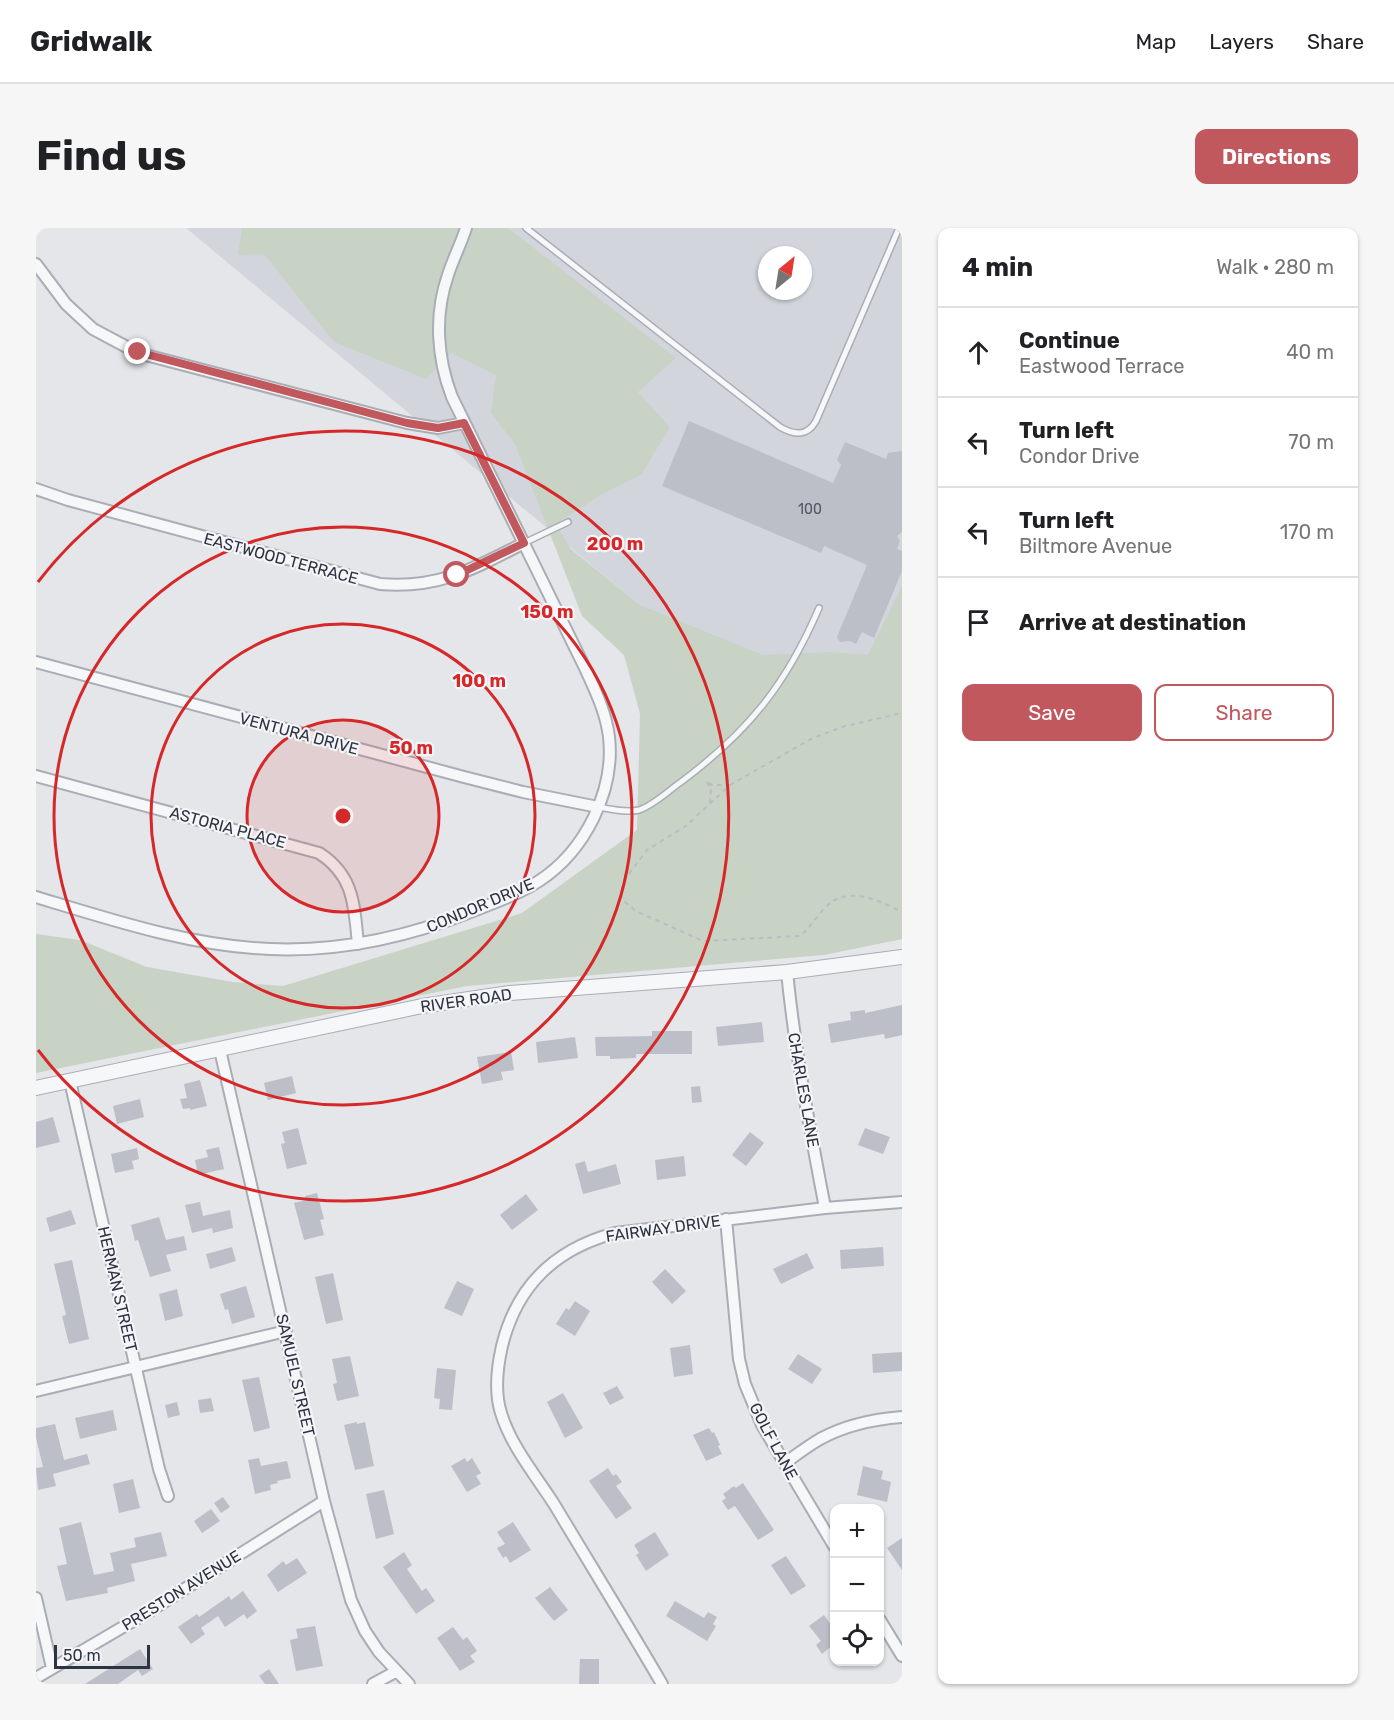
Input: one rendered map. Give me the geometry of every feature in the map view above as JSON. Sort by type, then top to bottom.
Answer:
[{"type":"street","name":"CONDOR DRIVE","points":[[36,897],[158,933],[206,943],[272,949],[334,948],[424,930],[526,888],[549,874],[566,858],[582,837],[606,786],[609,737],[602,708],[585,668],[464,423],[445,379],[438,339],[443,292],[466,228]]},
{"type":"street","points":[[36,264],[66,304],[93,329],[138,352],[407,423],[438,428],[464,423]]},
{"type":"street","name":"EASTWOOD TERRACE","points":[[36,489],[68,500],[380,584],[419,585],[445,579],[524,543]]},
{"type":"street","name":"VENTURA DRIVE","points":[[36,662],[464,777],[598,807]]},
{"type":"street","name":"ASTORIA PLACE","points":[[36,776],[319,853],[339,869],[348,883],[352,896],[358,944]]},
{"type":"street","name":"RIVER ROAD","points":[[36,1088],[422,1006],[498,995],[787,972],[902,957]]},
{"type":"street","name":"CHARLES LANE","points":[[787,972],[792,1022],[825,1208]]},
{"type":"street","name":"SAMUEL STREET","points":[[220,1050],[324,1501],[357,1617],[379,1652],[409,1684]]},
{"type":"street","name":"HERMAN STREET","points":[[70,1081],[159,1469],[168,1496]]},
{"type":"street","name":"FAIRWAY DRIVE","points":[[662,1684],[508,1430],[498,1396],[498,1361],[504,1337],[522,1296],[547,1266],[566,1252],[598,1237],[726,1219],[902,1202]]},
{"type":"street","name":"GOLF LANE","points":[[726,1219],[739,1359],[745,1384],[755,1409],[830,1539]]},
{"type":"street","points":[[36,1391],[286,1331]]},
{"type":"street","points":[[785,1463],[821,1438],[873,1421],[902,1417]]},
{"type":"street","name":"PRESTON AVENUE","points":[[36,1678],[145,1614],[324,1501]]},
{"type":"street","points":[[36,1598],[52,1668]]},
{"type":"street","points":[[884,1628],[902,1656]]},
{"type":"street","points":[[374,1684],[397,1671]]},
{"type":"lane","points":[[526,228],[780,427],[796,434],[805,433],[816,421],[899,228]]},
{"type":"lane","points":[[524,543],[568,522]]},
{"type":"lane","points":[[598,807],[629,812],[641,809],[699,769],[726,746],[751,722],[783,677],[800,650],[819,608]]},
{"type":"path","points":[[902,713],[842,727],[811,739],[730,785],[686,826],[647,850],[625,879],[621,899],[636,911],[703,941],[800,936],[834,901],[856,895],[878,900],[902,912]]},
{"type":"path","points":[[710,803],[711,788],[706,781],[712,785],[730,785]]},
{"type":"shaded area","points":[[186,228],[902,228],[902,939],[823,955],[683,641]]},
{"type":"shaded area","points":[[242,228],[508,228],[676,358],[638,392],[670,427],[641,475],[602,494],[556,524],[571,549],[640,605],[763,655],[831,652],[868,655],[902,586],[902,939],[823,955],[467,986],[36,1073],[36,934],[80,940],[147,967],[233,982],[283,986],[522,913],[637,830],[640,714],[624,655],[582,616],[515,444],[491,413],[496,375],[451,353],[426,379],[334,342],[264,254],[238,255]]},
{"type":"building","points":[[689,421],[833,483],[841,465],[837,460],[845,442],[886,459],[888,453],[902,451],[902,532],[897,536],[900,541],[897,549],[902,551],[902,571],[874,638],[862,632],[856,644],[850,641],[840,642],[837,637],[867,565],[824,546],[821,553],[662,486]]},
{"type":"building","points":[[902,1005],[902,1035],[885,1039],[884,1034],[831,1043],[828,1024],[851,1020],[850,1012],[865,1010],[865,1013]]},
{"type":"building","points":[[762,1022],[764,1042],[718,1046],[716,1027]]},
{"type":"building","points":[[652,1031],[692,1031],[692,1054],[636,1054],[636,1058],[610,1059],[610,1056],[596,1056],[595,1037],[652,1036]]},
{"type":"building","points":[[575,1037],[578,1058],[538,1063],[536,1042]]},
{"type":"building","points":[[511,1052],[514,1070],[501,1072],[503,1080],[482,1084],[477,1057]]},
{"type":"building","points":[[292,1076],[296,1093],[268,1100],[264,1083]]},
{"type":"building","points":[[200,1080],[207,1106],[190,1110],[190,1108],[183,1109],[180,1099],[187,1098],[184,1084]]},
{"type":"building","points":[[700,1086],[702,1102],[692,1103],[691,1087]]},
{"type":"building","points":[[140,1099],[144,1117],[117,1124],[113,1106]]},
{"type":"building","points":[[53,1117],[60,1142],[36,1148],[36,1122]]},
{"type":"building","points":[[298,1128],[307,1164],[287,1169],[281,1144],[285,1143],[282,1132]]},
{"type":"building","points":[[865,1128],[890,1137],[883,1154],[858,1145]]},
{"type":"building","points":[[750,1132],[764,1143],[746,1166],[732,1155]]},
{"type":"building","points":[[219,1147],[224,1169],[198,1175],[195,1160],[208,1157],[206,1150]]},
{"type":"building","points":[[137,1148],[139,1159],[132,1161],[134,1169],[115,1173],[111,1154]]},
{"type":"building","points":[[684,1156],[686,1176],[657,1180],[655,1160]]},
{"type":"building","points":[[585,1161],[588,1172],[616,1164],[621,1184],[583,1194],[575,1164]]},
{"type":"building","points":[[317,1193],[324,1219],[320,1220],[324,1235],[304,1240],[294,1203],[306,1200],[305,1196]]},
{"type":"building","points":[[526,1194],[538,1210],[512,1230],[500,1215]]},
{"type":"building","points":[[200,1202],[203,1216],[230,1210],[233,1228],[213,1233],[212,1228],[192,1233],[185,1205]]},
{"type":"building","points":[[71,1210],[76,1224],[50,1232],[46,1218]]},
{"type":"building","points":[[159,1217],[166,1240],[184,1236],[187,1250],[166,1255],[171,1271],[150,1277],[131,1225]]},
{"type":"building","points":[[232,1247],[236,1261],[210,1269],[206,1254]]},
{"type":"building","points":[[883,1247],[884,1266],[841,1269],[840,1250]]},
{"type":"building","points":[[807,1253],[814,1268],[781,1284],[773,1269]]},
{"type":"building","points":[[72,1260],[89,1339],[69,1344],[62,1316],[66,1315],[54,1264]]},
{"type":"building","points":[[665,1269],[686,1291],[672,1304],[652,1282]]},
{"type":"building","points":[[333,1273],[343,1320],[326,1324],[315,1277]]},
{"type":"building","points":[[457,1281],[474,1289],[462,1316],[444,1308]]},
{"type":"building","points":[[246,1286],[255,1317],[232,1324],[228,1309],[225,1310],[220,1294]]},
{"type":"building","points":[[177,1289],[183,1316],[165,1321],[159,1294]]},
{"type":"building","points":[[575,1301],[590,1311],[575,1336],[556,1324],[566,1308],[569,1310]]},
{"type":"building","points":[[690,1345],[693,1374],[674,1377],[670,1348]]},
{"type":"building","points":[[902,1352],[902,1371],[873,1373],[872,1354]]},
{"type":"building","points":[[798,1354],[822,1369],[812,1384],[788,1369]]},
{"type":"building","points":[[350,1356],[359,1396],[337,1401],[333,1384],[337,1383],[332,1359]]},
{"type":"building","points":[[437,1368],[456,1370],[452,1410],[439,1409],[440,1399],[434,1398]]},
{"type":"building","points":[[259,1377],[270,1428],[254,1432],[242,1380]]},
{"type":"building","points":[[617,1386],[624,1398],[610,1405],[603,1393]]},
{"type":"building","points":[[563,1393],[583,1428],[565,1438],[547,1402]]},
{"type":"building","points":[[211,1398],[214,1411],[200,1413],[198,1400]]},
{"type":"building","points":[[177,1402],[180,1415],[168,1418],[165,1405]]},
{"type":"building","points":[[113,1410],[117,1430],[80,1439],[75,1418]]},
{"type":"building","points":[[357,1422],[357,1424],[365,1422],[374,1466],[355,1470],[344,1425]]},
{"type":"building","points":[[55,1424],[64,1460],[87,1454],[90,1464],[53,1474],[56,1486],[38,1490],[36,1468],[43,1467],[36,1428]]},
{"type":"building","points":[[709,1428],[712,1433],[714,1432],[722,1454],[706,1461],[693,1435]]},
{"type":"building","points":[[259,1458],[261,1466],[287,1461],[291,1478],[277,1481],[278,1483],[270,1485],[271,1490],[255,1494],[248,1460]]},
{"type":"building","points":[[465,1458],[467,1462],[472,1458],[481,1473],[476,1476],[481,1484],[467,1492],[451,1466]]},
{"type":"building","points":[[863,1466],[883,1471],[881,1479],[891,1482],[887,1502],[857,1495]]},
{"type":"building","points":[[608,1468],[613,1476],[616,1474],[622,1482],[616,1486],[632,1508],[616,1519],[589,1481]]},
{"type":"building","points":[[133,1479],[140,1508],[119,1513],[113,1484]]},
{"type":"building","points":[[743,1483],[774,1530],[758,1540],[735,1506],[728,1510],[722,1501],[726,1498],[723,1494]]},
{"type":"building","points":[[384,1490],[394,1534],[376,1539],[366,1494]]},
{"type":"building","points":[[223,1497],[230,1507],[221,1513],[214,1503]]},
{"type":"building","points":[[211,1509],[220,1521],[202,1533],[194,1521]]},
{"type":"building","points":[[81,1522],[94,1575],[114,1571],[110,1553],[136,1547],[134,1538],[161,1532],[167,1556],[131,1564],[135,1581],[107,1588],[108,1593],[66,1601],[57,1566],[67,1564],[59,1528]]},
{"type":"building","points":[[513,1522],[531,1550],[510,1563],[506,1556],[503,1558],[497,1548],[505,1544],[497,1532]]},
{"type":"building","points":[[655,1532],[669,1555],[646,1571],[636,1555],[639,1553],[634,1545]]},
{"type":"building","points":[[902,1538],[902,1570],[887,1548]]},
{"type":"building","points":[[404,1552],[412,1565],[407,1569],[422,1591],[426,1588],[435,1601],[416,1614],[383,1567]]},
{"type":"building","points":[[786,1556],[806,1586],[791,1595],[771,1565]]},
{"type":"building","points":[[297,1558],[307,1573],[278,1592],[267,1575],[283,1561],[286,1565]]},
{"type":"building","points":[[550,1587],[568,1610],[554,1621],[535,1598]]},
{"type":"building","points":[[243,1591],[257,1611],[247,1619],[244,1614],[225,1627],[218,1616],[201,1628],[205,1634],[191,1644],[178,1627],[197,1614],[199,1617],[229,1596],[231,1600]]},
{"type":"building","points":[[675,1601],[704,1618],[708,1612],[717,1617],[713,1624],[716,1626],[707,1641],[666,1616]]},
{"type":"building","points":[[824,1615],[830,1623],[830,1647],[822,1654],[816,1645],[821,1641],[809,1626]]},
{"type":"building","points":[[315,1626],[323,1666],[296,1671],[290,1640],[298,1638],[296,1629]]},
{"type":"building","points":[[453,1627],[463,1640],[467,1637],[477,1651],[470,1656],[475,1662],[460,1671],[437,1638]]},
{"type":"building","points":[[140,1649],[153,1669],[142,1676],[138,1670],[118,1684],[85,1684]]},
{"type":"building","points":[[580,1659],[599,1659],[599,1684],[579,1684]]},
{"type":"building","points":[[269,1669],[279,1684],[265,1684],[259,1676]]},
{"type":"route","points":[[138,352],[407,423],[438,428],[464,423],[524,543],[457,575]]}]
